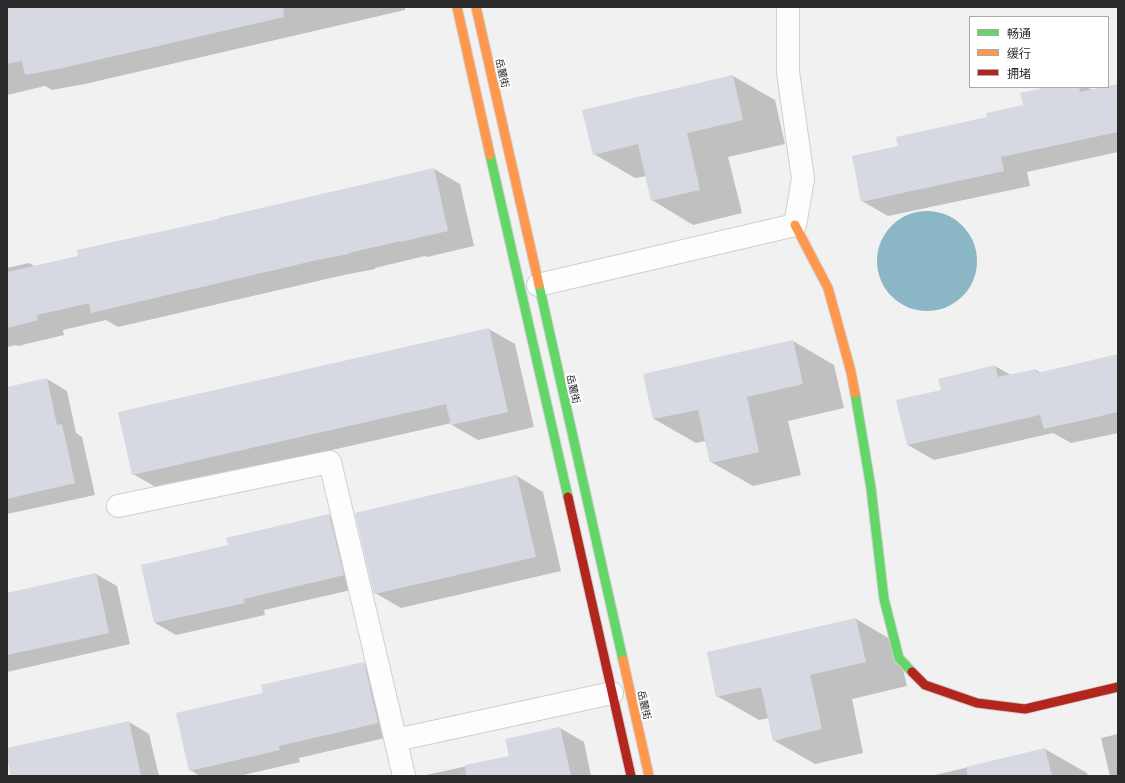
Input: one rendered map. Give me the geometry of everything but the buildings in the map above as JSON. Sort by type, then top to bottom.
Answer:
[{"type":"street","points":[[458,7],[630,776]]},
{"type":"street","name":"岳麓街","points":[[476,7],[649,776]]},
{"type":"street","points":[[788,7],[788,72],[803,179],[795,225],[828,288],[851,372],[872,488],[884,599],[899,658],[924,685],[977,703],[1025,709],[1118,687]]},
{"type":"street","points":[[538,285],[795,225]]},
{"type":"street","points":[[118,506],[330,462],[404,776]]},
{"type":"street","points":[[396,740],[612,693]]},
{"type":"water","points":[[927,211],[946,215],[963,225],[973,242],[977,261],[973,280],[963,297],[946,307],[927,311],[908,307],[891,297],[881,280],[877,261],[881,242],[891,225],[908,215]]},
{"type":"traffic: fast","points":[[490,155],[568,497]]},
{"type":"traffic: fast","points":[[539,285],[623,660]]},
{"type":"traffic: fast","points":[[855,393],[871,488],[884,599],[899,658],[912,672]]},
{"type":"traffic: slow","points":[[457,7],[490,155]]},
{"type":"traffic: slow","points":[[476,7],[539,285]]},
{"type":"traffic: slow","points":[[795,225],[828,288],[851,372],[855,393]]},
{"type":"traffic: slow","points":[[623,660],[649,776]]},
{"type":"traffic: jam","points":[[568,497],[631,776]]},
{"type":"traffic: jam","points":[[912,672],[925,685],[977,703],[1025,709],[1118,687]]}]
